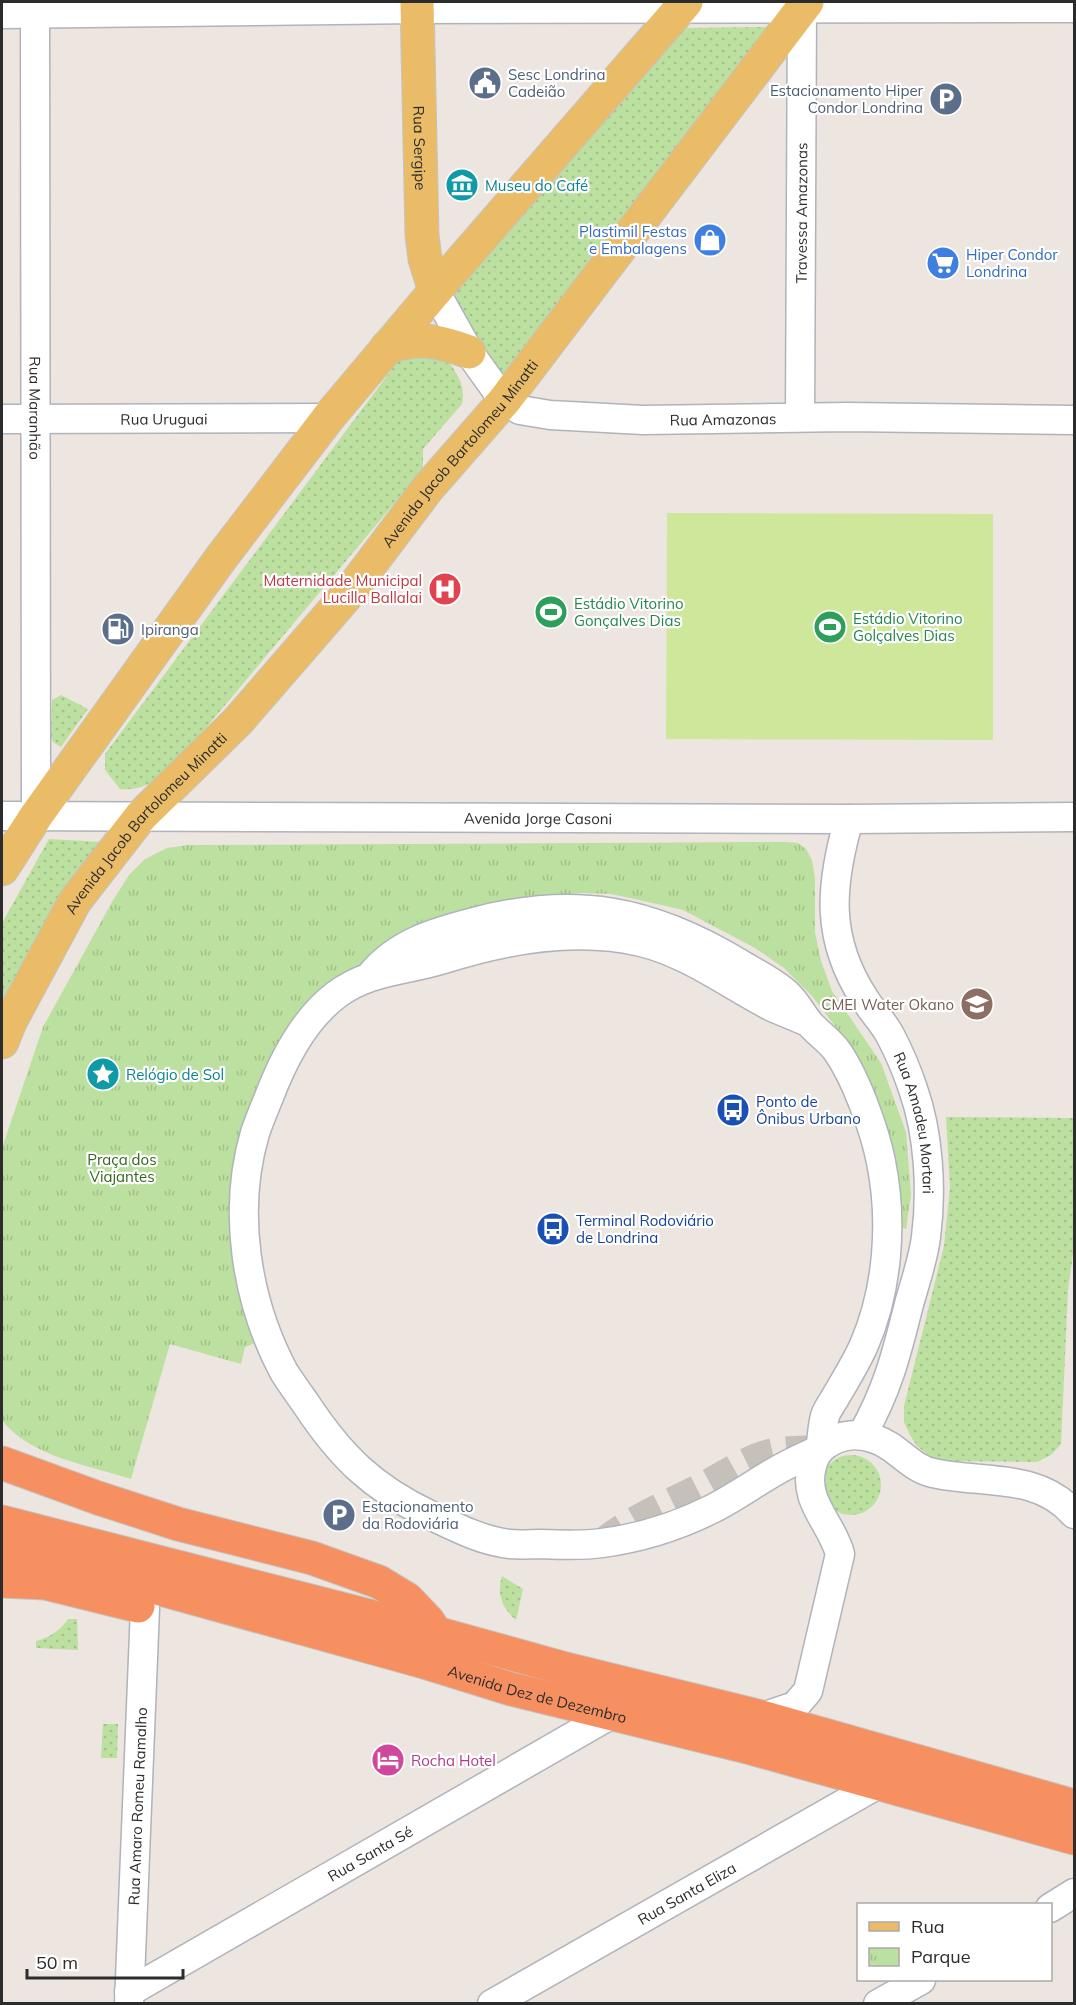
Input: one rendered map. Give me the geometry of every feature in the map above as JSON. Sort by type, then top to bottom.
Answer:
[{"type":"highway","points":[[2,1463],[178,1524],[312,1558],[379,1582],[407,1599],[428,1621],[430,1648],[371,1664],[348,1661],[45,1583],[2,1581]]},
{"type":"highway","name":"Avenida Dez de Dezembro","points":[[2,1522],[85,1556],[430,1648],[566,1669],[762,1717],[1074,1806]]},
{"type":"highway","name":"Avenida Dez de Dezembro","points":[[2,1548],[85,1556]]},
{"type":"highway","name":"Avenida Dez de Dezembro","points":[[430,1648],[511,1689],[747,1747],[1074,1838]]},
{"type":"main road","name":"Rua Sergipe","points":[[417,5],[422,235],[425,259],[435,291]]},
{"type":"main road","name":"Avenida Jacob Bartolomeu Minatti","points":[[2,1042],[10,1022],[75,901],[141,816],[238,721],[348,594],[428,488],[504,401],[804,5]]},
{"type":"main road","points":[[2,869],[36,816],[221,558],[328,418],[682,6]]},
{"type":"main road","points":[[387,347],[402,342],[429,340],[444,342],[469,352]]},
{"type":"street","points":[[2,14],[35,8],[417,5],[1074,8]]},
{"type":"street","name":"Travessa Amazonas","points":[[800,417],[804,5]]},
{"type":"street","name":"Rua Maranhão","points":[[35,8],[36,816]]},
{"type":"street","points":[[435,291],[469,352],[504,401]]},
{"type":"street","name":"Rua Amazonas","points":[[504,401],[520,410],[576,417],[643,420],[800,417],[1074,420]]},
{"type":"street","name":"Rua Uruguai","points":[[2,418],[328,418]]},
{"type":"street","name":"Avenida Jorge Casoni","points":[[2,816],[849,819],[1074,817]]},
{"type":"street","name":"Rua Amadeu Mortari","points":[[849,819],[834,891],[836,934],[847,966],[863,997],[890,1035],[905,1070],[920,1112],[929,1162],[926,1238],[892,1370],[879,1405],[862,1435]]},
{"type":"street","points":[[762,1717],[795,1706],[808,1691],[840,1554],[837,1542],[814,1503],[809,1476],[820,1449],[825,1416],[854,1366],[874,1319],[885,1264],[885,1185],[881,1160],[863,1106],[838,1053],[808,1022],[773,1007],[679,955],[642,942],[604,937],[572,935],[504,942],[439,960],[371,975],[338,993],[306,1026],[279,1071],[255,1132],[248,1168],[244,1211],[252,1285],[265,1330],[286,1374],[328,1438],[365,1475],[417,1509],[467,1532],[509,1544],[600,1544],[679,1524],[711,1510],[784,1466],[820,1449],[839,1438],[862,1435],[877,1439],[892,1447],[908,1462],[922,1470],[1025,1484],[1057,1499],[1074,1514]]},
{"type":"street","name":"Rua Amaro Romeu Ramalho","points":[[129,1998],[145,1608]]},
{"type":"street","name":"Rua Santa Sé","points":[[129,1998],[610,1714]]},
{"type":"street","name":"Rua Santa Eliza","points":[[492,2004],[880,1784]]},
{"type":"street","points":[[1052,1907],[1074,1893]]},
{"type":"street","points":[[878,2004],[919,1981]]},
{"type":"green space","points":[[775,27],[502,381],[451,295],[676,28]]},
{"type":"green space","points":[[408,352],[449,362],[458,377],[463,393],[462,404],[423,449],[423,467],[419,474],[168,773],[139,787],[120,789],[105,770],[105,754],[401,357]]},
{"type":"green space","name":"Estádio Vitorino Golçalves Dias","points":[[667,513],[993,514],[993,740],[666,739]]},
{"type":"green space","points":[[61,695],[88,709],[61,747],[53,742],[51,737],[52,700]]},
{"type":"green space","points":[[49,839],[102,842],[10,985],[2,1006],[2,923]]},
{"type":"green space","name":"Praça dos Viajantes","points":[[798,843],[806,849],[812,860],[815,878],[815,932],[821,961],[832,991],[881,1063],[906,1132],[911,1195],[906,1229],[899,1227],[875,1100],[835,1026],[812,996],[784,968],[755,948],[683,910],[635,899],[611,894],[580,893],[492,902],[456,912],[423,928],[342,984],[251,1138],[260,1341],[245,1347],[241,1364],[170,1344],[131,1479],[44,1451],[13,1432],[2,1420],[2,1148],[43,1027],[112,902],[129,875],[145,859],[167,848],[188,845]]},
{"type":"green space","points":[[946,1117],[1074,1118],[1074,1247],[1068,1290],[1061,1444],[1051,1455],[1037,1462],[940,1461],[917,1446],[904,1422],[904,1406],[944,1246],[950,1187]]},
{"type":"green space","points":[[845,1455],[857,1455],[868,1460],[876,1468],[881,1485],[879,1497],[868,1510],[857,1515],[845,1515],[834,1510],[826,1502],[821,1491],[821,1479],[826,1468],[834,1460]]},
{"type":"green space","points":[[502,1576],[523,1589],[516,1620],[507,1610],[500,1594]]},
{"type":"green space","points":[[68,1619],[77,1619],[78,1650],[36,1648],[36,1641],[54,1633]]},
{"type":"green space","points":[[103,1724],[118,1724],[117,1758],[101,1758]]},
{"type":"tunnel","points":[[600,1544],[639,1518],[754,1458],[782,1451],[820,1449]]},
{"type":"place","name":"Sesc Londrina Cadeião","points":[[485,83]]},
{"type":"place","name":"Estacionamento Hiper Condor Londrina","points":[[946,99]]},
{"type":"place","name":"Museu do Café","points":[[462,185]]},
{"type":"place","name":"Plastimil Festas e Embalagens","points":[[710,240]]},
{"type":"place","name":"Hiper Condor Londrina","points":[[943,263]]},
{"type":"place","name":"Maternidade Municipal Lucilla Ballalai","points":[[445,589]]},
{"type":"place","name":"Estádio Vitorino Gonçalves Dias","points":[[551,612]]},
{"type":"place","name":"Estádio Vitorino Golçalves Dias","points":[[830,627]]},
{"type":"place","name":"Ipiranga","points":[[118,629]]},
{"type":"place","name":"CMEI Water Okano","points":[[977,1004]]},
{"type":"place","name":"Relógio de Sol","points":[[103,1074]]},
{"type":"place","name":"Ponto de Ônibus Urbano","points":[[733,1110]]},
{"type":"place","name":"Terminal Rodoviário de Londrina","points":[[553,1229]]},
{"type":"place","name":"Estacionamento da Rodoviária","points":[[339,1515]]},
{"type":"place","name":"Rocha Hotel","points":[[388,1760]]}]
